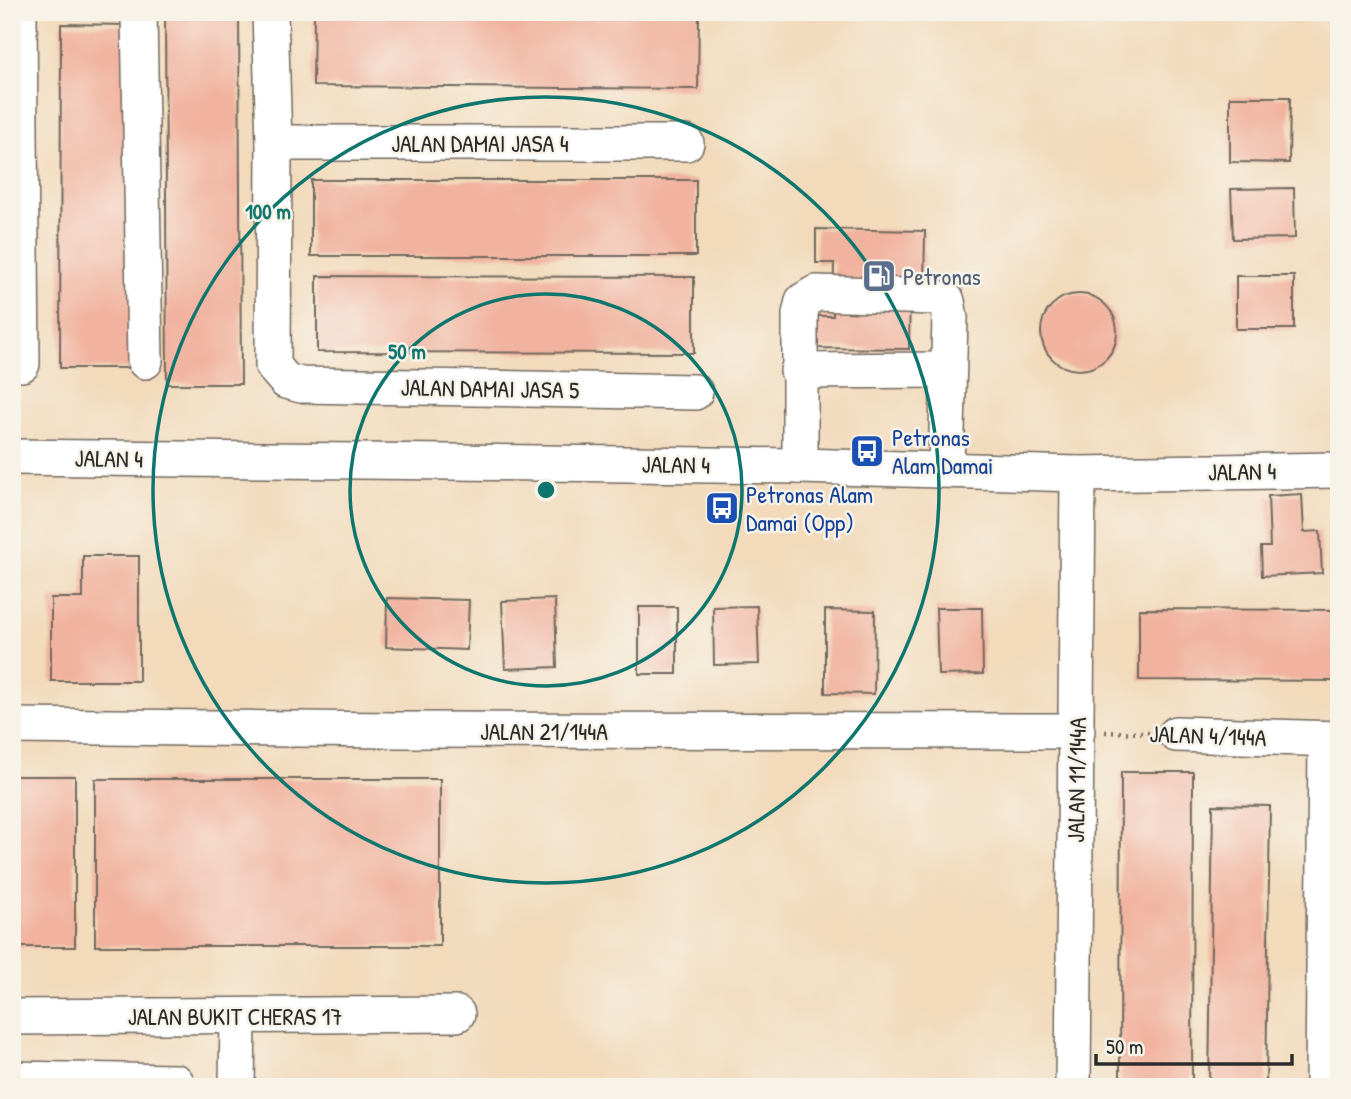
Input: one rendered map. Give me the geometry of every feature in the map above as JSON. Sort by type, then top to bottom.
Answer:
[{"type":"street","points":[[139,12],[145,361]]},
{"type":"street","points":[[270,12],[274,143]]},
{"type":"street","points":[[18,18],[22,364]]},
{"type":"street","name":"JALAN DAMAI JASA 4","points":[[274,143],[686,143]]},
{"type":"street","name":"JALAN DAMAI JASA 5","points":[[274,143],[273,366],[286,381],[301,385],[695,392]]},
{"type":"street","points":[[800,466],[800,314],[803,301],[816,293],[934,297],[947,300],[950,318],[946,469]]},
{"type":"street","points":[[799,371],[948,370]]},
{"type":"street","name":"JALAN 4","points":[[12,457],[800,466],[1078,474],[1339,470]]},
{"type":"street","name":"JALAN 11/144A","points":[[1073,1087],[1078,474]]},
{"type":"street","name":"JALAN 21/144A","points":[[12,726],[1077,731]]},
{"type":"street","name":"JALAN 4/144A","points":[[1176,734],[1332,739]]},
{"type":"street","points":[[1323,1087],[1331,989],[1332,739]]},
{"type":"street","name":"JALAN BUKIT CHERAS 17","points":[[12,1017],[457,1014]]},
{"type":"street","points":[[237,1087],[238,1016]]},
{"type":"street","points":[[12,1079],[176,1082],[176,1087]]},
{"type":"path","name":"JALAN 4/144A","points":[[1077,731],[1176,734]]},
{"type":"building","points":[[165,12],[239,12],[241,384],[167,384]]},
{"type":"building","points":[[314,12],[699,12],[698,89],[313,86]]},
{"type":"building","points":[[61,24],[133,25],[132,368],[60,368]]},
{"type":"building","points":[[1230,97],[1290,97],[1289,163],[1230,162]]},
{"type":"building","points":[[311,180],[696,180],[696,256],[311,256]]},
{"type":"building","points":[[1294,188],[1295,238],[1233,239],[1231,189]]},
{"type":"building","name":"Petronas","points":[[816,229],[925,231],[924,290],[910,290],[909,349],[809,348],[809,316],[833,316],[834,263],[816,263]]},
{"type":"building","points":[[317,276],[694,277],[694,353],[317,352]]},
{"type":"building","points":[[1236,276],[1294,276],[1294,329],[1236,329]]},
{"type":"building","points":[[1079,294],[1094,297],[1106,305],[1114,317],[1117,332],[1114,347],[1106,359],[1094,367],[1079,370],[1064,367],[1052,359],[1044,347],[1041,332],[1044,317],[1052,305],[1064,297]]},
{"type":"building","points":[[1302,494],[1304,532],[1320,531],[1322,573],[1262,576],[1261,547],[1270,547],[1268,496]]},
{"type":"building","points":[[83,556],[139,556],[139,681],[51,681],[51,598],[83,598]]},
{"type":"building","points":[[387,598],[469,600],[467,650],[386,647]]},
{"type":"building","points":[[555,599],[557,667],[505,669],[502,601]]},
{"type":"building","points":[[757,606],[759,664],[714,665],[713,607]]},
{"type":"building","points":[[639,607],[677,607],[677,674],[639,674]]},
{"type":"building","points":[[936,608],[982,608],[983,674],[938,675]]},
{"type":"building","points":[[1139,609],[1339,610],[1339,681],[1139,680]]},
{"type":"building","points":[[825,610],[875,611],[874,694],[825,693]]},
{"type":"building","points":[[1121,772],[1193,772],[1192,1087],[1120,1087]]},
{"type":"building","points":[[12,776],[75,776],[75,947],[12,947]]},
{"type":"building","points":[[95,779],[440,779],[440,946],[95,946]]},
{"type":"building","points":[[1213,805],[1270,806],[1266,1087],[1209,1087]]},
{"type":"place","name":"Petronas","points":[[879,276]]},
{"type":"place","name":"Petronas Alam Damai","points":[[867,451]]},
{"type":"place","name":"Petronas Alam Damai (Opp)","points":[[722,508]]}]
